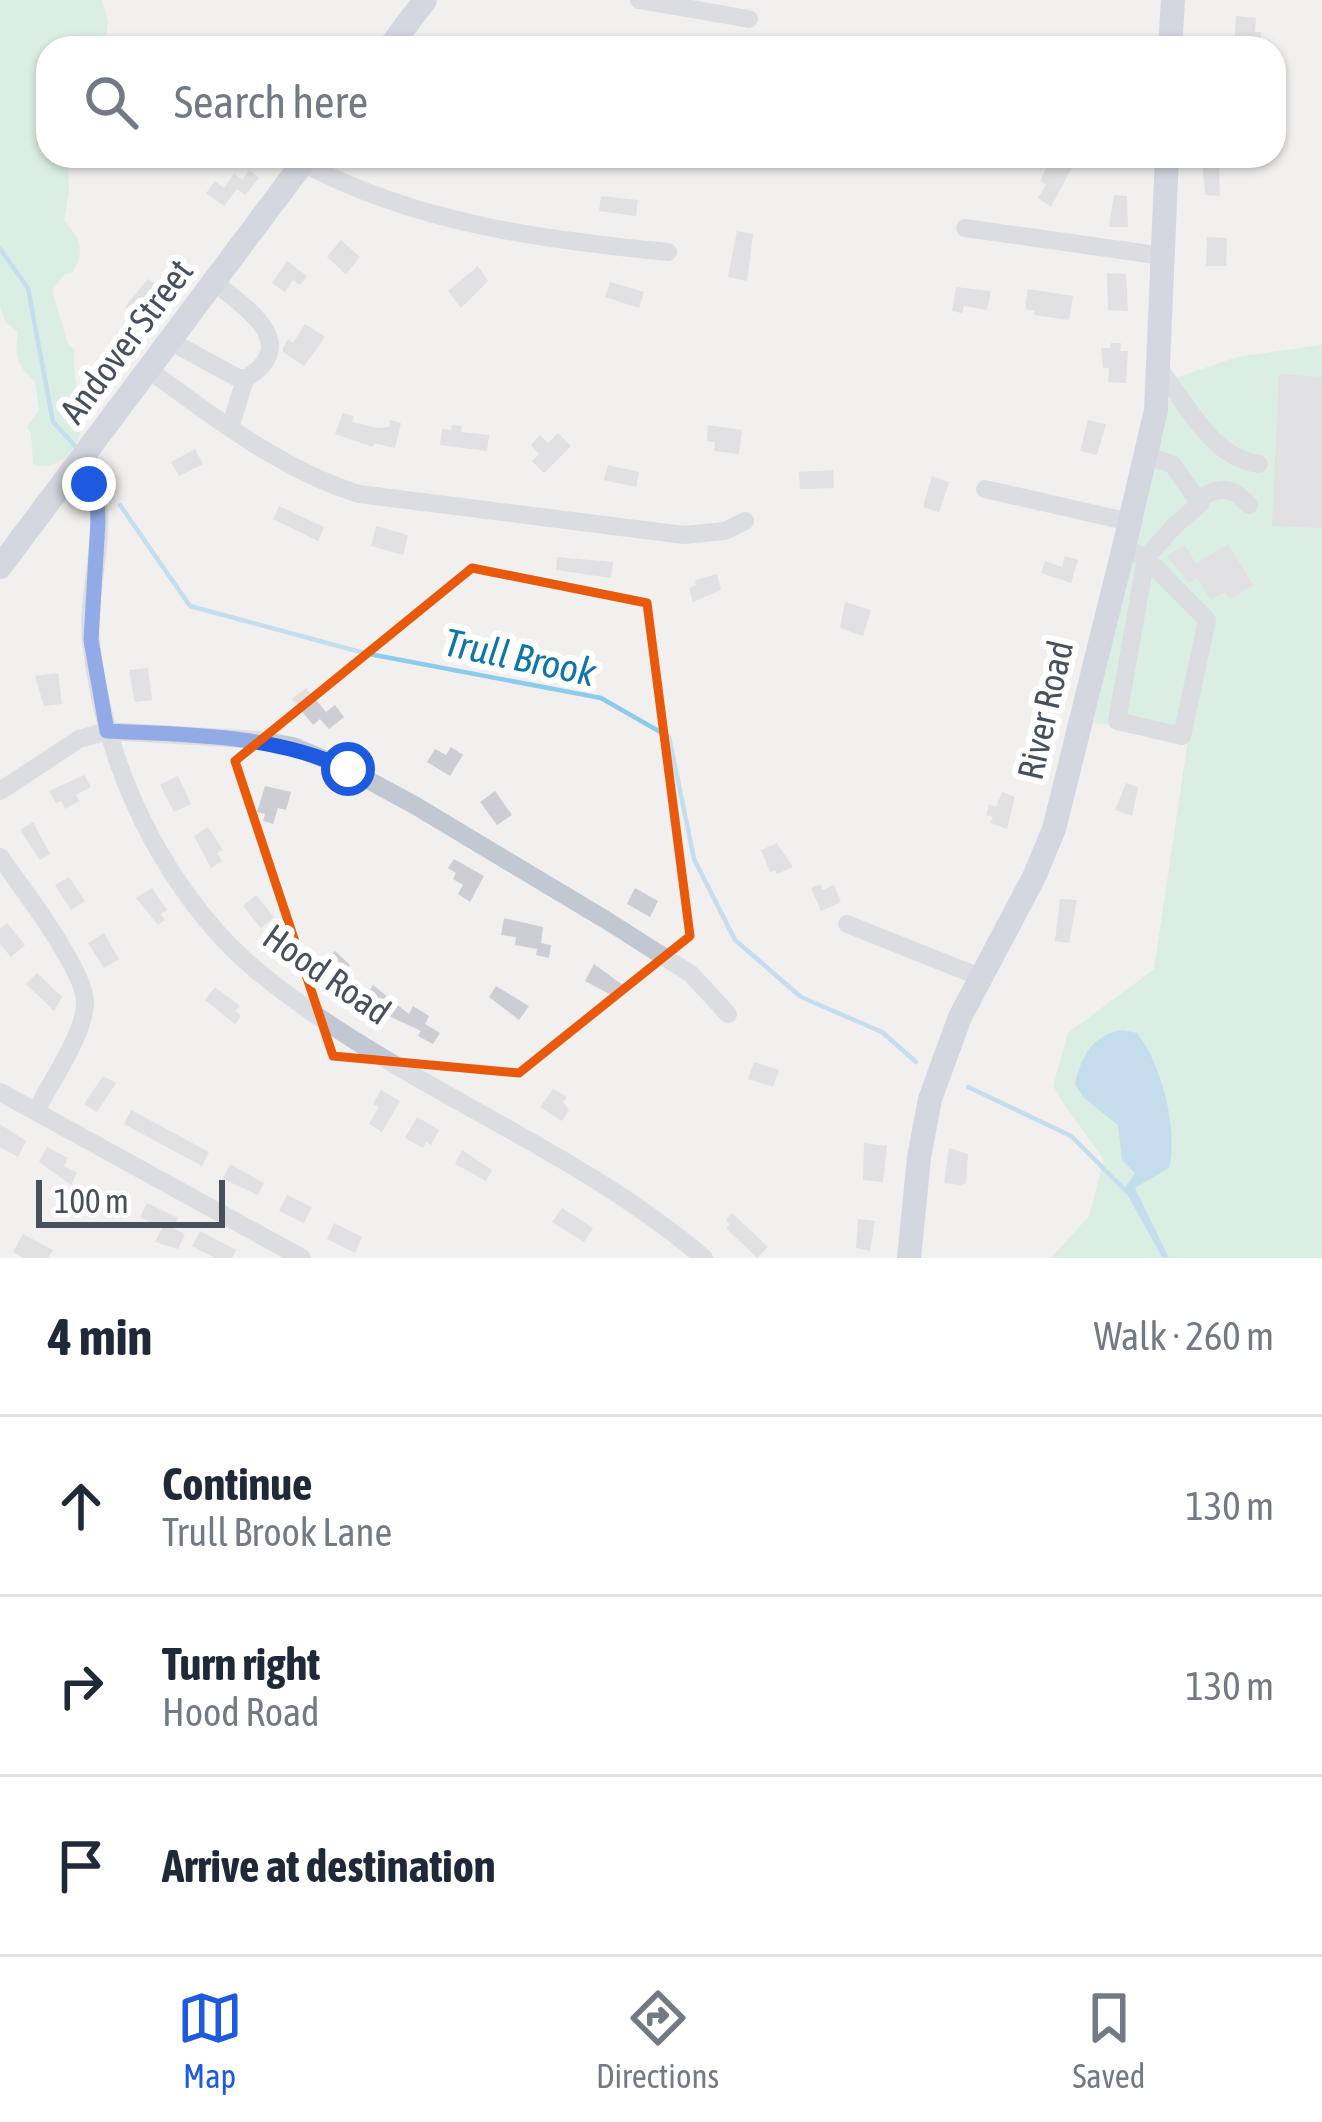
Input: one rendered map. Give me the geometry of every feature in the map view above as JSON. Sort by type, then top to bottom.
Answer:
[{"type":"main road","points":[[398,36],[425,0]]},
{"type":"main road","points":[[1171,36],[1173,0]]},
{"type":"main road","name":"Andover Street","points":[[0,567],[8,542],[77,467],[300,168]]},
{"type":"main road","name":"River Road","points":[[909,1258],[930,1099],[960,1017],[1054,830],[1134,542],[1156,410],[1166,168]]},
{"type":"street","points":[[639,0],[749,19]]},
{"type":"street","points":[[317,168],[332,179],[480,227],[668,252]]},
{"type":"street","points":[[964,229],[1163,256]]},
{"type":"street","points":[[214,282],[255,315],[270,343],[262,369],[245,379],[231,425]]},
{"type":"street","points":[[170,341],[221,372],[245,379]]},
{"type":"street","points":[[1159,368],[1220,447],[1232,457],[1259,464]]},
{"type":"street","points":[[148,370],[310,475],[359,494],[684,536],[725,531],[745,521]]},
{"type":"street","points":[[1134,542],[1200,504],[1173,465],[1146,455]]},
{"type":"street","name":"Hood Road","points":[[77,467],[97,496],[91,640],[107,731],[154,845],[202,914],[260,974],[329,1022],[564,1161],[673,1231],[704,1258]]},
{"type":"street","points":[[1196,499],[1223,487],[1233,488],[1249,505]]},
{"type":"street","points":[[985,489],[1134,542],[1208,620],[1183,736],[1117,721],[1134,542]]},
{"type":"street","points":[[0,791],[79,739],[107,731],[260,740],[321,756],[416,806],[674,963],[714,995],[728,1014]]},
{"type":"street","points":[[0,857],[79,978],[85,1002],[78,1029],[36,1111]]},
{"type":"street","points":[[847,924],[980,977]]},
{"type":"street","points":[[0,1092],[302,1258]]},
{"type":"highlighted area","points":[[472,568],[647,603],[690,936],[519,1073],[333,1056],[235,761]]},
{"type":"green space","points":[[0,0],[102,0],[106,36],[36,36],[36,168],[68,168],[64,221],[80,251],[73,272],[65,274],[52,290],[68,344],[75,350],[82,429],[74,447],[51,465],[33,464],[27,427],[39,410],[35,381],[21,365],[18,332],[6,323],[0,307]]},
{"type":"green space","points":[[1322,345],[1322,1258],[1051,1258],[1089,1216],[1104,1160],[1053,1086],[1068,1033],[1154,969],[1189,733],[1093,723],[1175,378],[1237,357]]},
{"type":"water","points":[[1123,1030],[1137,1033],[1146,1046],[1166,1098],[1172,1135],[1169,1168],[1135,1188],[1169,1258],[1162,1257],[1124,1189],[1135,1173],[1122,1160],[1118,1125],[1084,1098],[1075,1084],[1090,1048],[1103,1036]]},
{"type":"building","points":[[1236,16],[1256,18],[1255,32],[1261,36],[1235,36]]},
{"type":"building","points":[[1046,168],[1071,168],[1051,207],[1038,198],[1046,185],[1040,181]]},
{"type":"building","points":[[1203,168],[1219,168],[1220,196],[1205,195]]},
{"type":"building","points":[[249,170],[259,178],[245,195],[237,189],[224,206],[206,193],[215,181],[224,188],[234,174],[242,180]]},
{"type":"building","points":[[1114,195],[1127,196],[1128,227],[1109,227]]},
{"type":"building","points":[[601,196],[638,200],[636,216],[599,211]]},
{"type":"building","points":[[737,231],[753,234],[747,281],[728,277]]},
{"type":"building","points":[[1207,237],[1227,238],[1226,266],[1206,266]]},
{"type":"building","points":[[341,240],[360,257],[346,274],[327,257]]},
{"type":"building","points":[[287,261],[307,276],[300,285],[293,280],[285,292],[272,283]]},
{"type":"building","points":[[478,266],[488,281],[461,308],[448,291]]},
{"type":"building","points":[[1107,273],[1126,274],[1128,311],[1108,310]]},
{"type":"building","points":[[148,279],[161,289],[138,317],[125,307]]},
{"type":"building","points":[[610,282],[644,292],[639,308],[605,297]]},
{"type":"building","points":[[956,287],[991,291],[987,310],[964,306],[962,313],[952,311]]},
{"type":"building","points":[[1028,289],[1073,296],[1069,320],[1034,315],[1035,311],[1025,309]]},
{"type":"building","points":[[305,324],[325,337],[304,366],[283,348],[288,339],[293,343]]},
{"type":"building","points":[[1111,343],[1121,343],[1120,351],[1128,351],[1126,383],[1108,382],[1109,368],[1103,368],[1101,348],[1110,348]]},
{"type":"building","points":[[1279,374],[1322,377],[1322,528],[1272,526]]},
{"type":"building","points":[[343,413],[354,416],[352,422],[378,428],[389,427],[390,420],[401,423],[395,448],[374,443],[373,447],[335,434]]},
{"type":"building","points":[[1088,420],[1106,424],[1097,455],[1080,451]]},
{"type":"building","points":[[452,425],[462,426],[461,432],[489,435],[487,451],[440,445],[442,429],[451,430]]},
{"type":"building","points":[[708,425],[742,430],[739,454],[714,451],[715,442],[707,441]]},
{"type":"building","points":[[558,433],[571,446],[544,473],[532,461],[539,454],[531,445],[540,435],[548,443]]},
{"type":"building","points":[[195,449],[203,464],[179,476],[171,462]]},
{"type":"building","points":[[608,465],[639,472],[636,487],[604,480]]},
{"type":"building","points":[[833,470],[834,488],[800,489],[799,472]]},
{"type":"building","points":[[932,476],[949,482],[939,512],[923,507]]},
{"type":"building","points":[[279,506],[324,527],[318,541],[273,519]]},
{"type":"building","points":[[376,526],[408,535],[403,555],[371,546]]},
{"type":"building","points":[[1228,544],[1253,585],[1230,600],[1225,592],[1211,600],[1197,578],[1189,583],[1167,556],[1185,545],[1196,564]]},
{"type":"building","points":[[1065,556],[1078,560],[1071,583],[1041,573],[1045,561],[1062,567]]},
{"type":"building","points":[[557,557],[613,562],[611,578],[556,570]]},
{"type":"building","points":[[717,574],[721,590],[693,602],[689,588],[696,585],[695,580]]},
{"type":"building","points":[[845,602],[871,610],[863,636],[840,628]]},
{"type":"building","points":[[148,668],[152,700],[135,702],[129,670]]},
{"type":"building","points":[[58,673],[62,704],[44,706],[35,676]]},
{"type":"building","points":[[306,688],[326,712],[335,705],[344,717],[329,729],[320,719],[313,725],[292,699]]},
{"type":"building","points":[[451,747],[463,755],[450,776],[427,762],[435,749],[446,755]]},
{"type":"building","points":[[84,775],[91,787],[76,795],[80,801],[65,809],[61,801],[56,803],[49,791]]},
{"type":"building","points":[[178,776],[191,804],[174,812],[160,785]]},
{"type":"building","points":[[1126,783],[1138,787],[1132,816],[1115,810]]},
{"type":"building","points":[[265,786],[291,792],[286,810],[278,808],[273,824],[257,812]]},
{"type":"building","points":[[495,791],[512,815],[497,825],[480,802]]},
{"type":"building","points":[[1002,792],[1015,797],[1007,829],[990,823],[993,817],[986,815],[989,804],[996,807]]},
{"type":"building","points":[[33,822],[50,854],[40,860],[20,830]]},
{"type":"building","points":[[208,827],[223,850],[217,853],[222,861],[211,868],[194,836]]},
{"type":"building","points":[[777,843],[793,867],[777,874],[770,872],[761,850]]},
{"type":"building","points":[[454,859],[484,876],[470,902],[458,894],[463,885],[448,868]]},
{"type":"building","points":[[69,877],[85,901],[71,910],[55,885]]},
{"type":"building","points":[[820,884],[823,890],[834,885],[841,902],[821,911],[811,888]]},
{"type":"building","points":[[152,888],[167,910],[158,925],[136,898]]},
{"type":"building","points":[[635,888],[658,901],[650,917],[627,904]]},
{"type":"building","points":[[256,895],[274,917],[261,928],[243,906]]},
{"type":"building","points":[[1060,899],[1077,900],[1069,943],[1055,941]]},
{"type":"building","points":[[504,918],[543,927],[541,943],[551,945],[549,958],[536,955],[537,949],[515,945],[516,937],[501,935]]},
{"type":"building","points":[[7,923],[25,945],[11,957],[0,944],[0,929]]},
{"type":"building","points":[[104,933],[119,959],[104,968],[88,943]]},
{"type":"building","points":[[335,951],[350,965],[335,982],[320,968]]},
{"type":"building","points":[[594,964],[624,986],[617,998],[585,981]]},
{"type":"building","points":[[37,973],[62,997],[54,1011],[26,984]]},
{"type":"building","points":[[373,985],[409,1014],[413,1006],[429,1016],[425,1024],[440,1033],[433,1044],[418,1036],[421,1031],[389,1016],[365,997]]},
{"type":"building","points":[[496,986],[529,1006],[519,1020],[489,997]]},
{"type":"building","points":[[215,987],[240,1006],[235,1011],[241,1016],[235,1024],[205,1000]]},
{"type":"building","points":[[754,1062],[779,1070],[773,1087],[748,1079]]},
{"type":"building","points":[[103,1076],[116,1083],[97,1112],[84,1104]]},
{"type":"building","points":[[553,1089],[567,1097],[563,1102],[569,1110],[562,1121],[540,1107]]},
{"type":"building","points":[[381,1090],[400,1101],[382,1132],[369,1124],[379,1107],[373,1104]]},
{"type":"building","points":[[131,1110],[209,1152],[202,1166],[124,1124]]},
{"type":"building","points":[[417,1117],[439,1130],[431,1145],[426,1142],[423,1148],[405,1138]]},
{"type":"building","points":[[0,1124],[26,1141],[18,1157],[0,1147]]},
{"type":"building","points":[[864,1143],[887,1146],[883,1182],[863,1180]]},
{"type":"building","points":[[47,1147],[68,1158],[64,1166],[77,1173],[71,1185],[39,1162]]},
{"type":"building","points":[[949,1148],[968,1154],[966,1183],[944,1183]]},
{"type":"building","points":[[462,1150],[492,1170],[486,1181],[455,1164]]},
{"type":"building","points":[[230,1164],[264,1183],[258,1195],[223,1179]]},
{"type":"building","points":[[287,1195],[312,1207],[304,1223],[279,1211]]},
{"type":"building","points":[[147,1203],[178,1218],[173,1228],[185,1234],[178,1249],[155,1242],[162,1228],[140,1217]]},
{"type":"building","points":[[562,1208],[593,1228],[584,1242],[552,1222]]},
{"type":"building","points":[[732,1213],[768,1247],[757,1258],[726,1228]]},
{"type":"building","points":[[858,1219],[875,1221],[870,1251],[856,1248]]},
{"type":"building","points":[[334,1223],[362,1237],[355,1253],[327,1239]]},
{"type":"building","points":[[200,1231],[236,1250],[232,1258],[215,1258],[192,1246]]},
{"type":"building","points":[[23,1234],[53,1250],[48,1258],[23,1258],[13,1252]]},
{"type":"waterway","name":"Trull Brook","points":[[0,249],[28,288],[53,422],[77,448]]},
{"type":"waterway","name":"Trull Brook","points":[[120,505],[190,606],[364,653],[601,698],[669,737],[694,859],[735,940],[801,997],[882,1032],[916,1062]]},
{"type":"waterway","name":"Trull Brook","points":[[968,1087],[1071,1136],[1126,1191]]},
{"type":"route","points":[[89,484],[97,496],[98,521],[91,640],[107,731],[260,740],[292,746],[348,769]]}]
